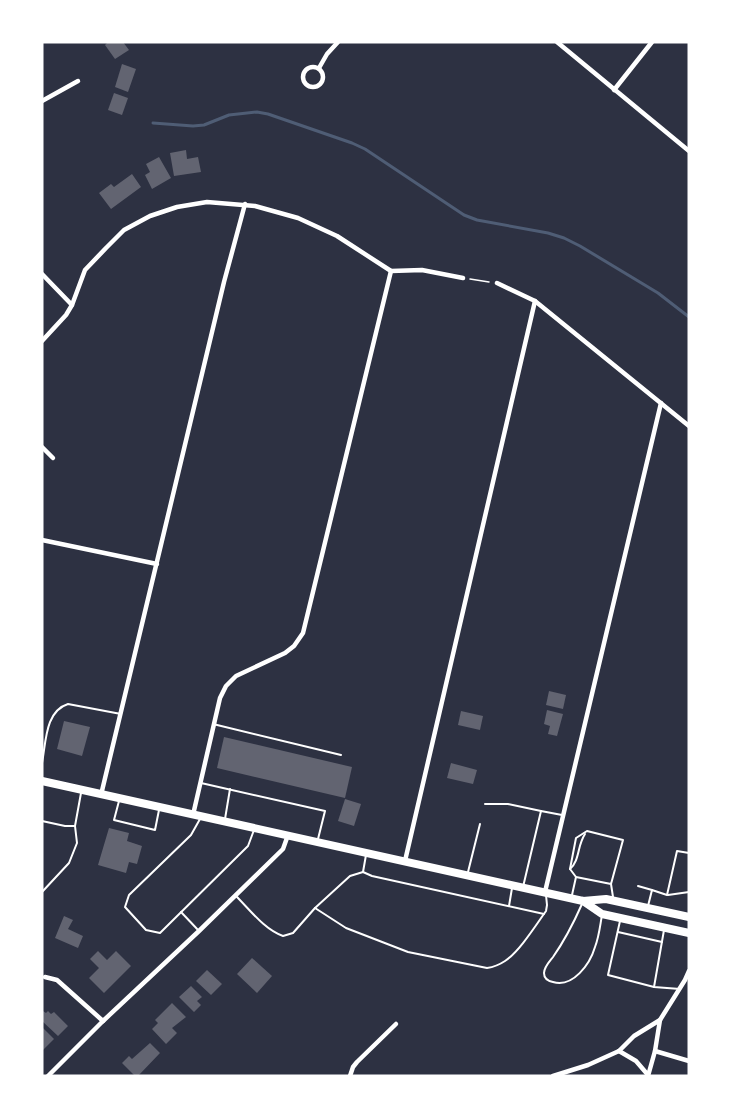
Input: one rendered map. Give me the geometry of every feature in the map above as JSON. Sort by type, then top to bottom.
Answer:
[{"type":"main road","points":[[42,781],[572,898],[583,901],[602,914],[689,933]]},
{"type":"main road","points":[[583,901],[613,900],[689,917]]},
{"type":"street","points":[[319,68],[327,54],[338,42]]},
{"type":"street","points":[[557,42],[689,151]]},
{"type":"street","points":[[614,90],[652,42]]},
{"type":"street","points":[[311,66],[319,68],[322,72],[322,82],[318,86],[305,83],[303,80],[305,70],[311,66]]},
{"type":"street","points":[[42,101],[78,81]]},
{"type":"street","points":[[42,340],[59,324],[72,305],[86,270],[124,230],[150,216],[177,207],[207,202],[244,204],[298,218],[338,236],[391,271],[422,270],[463,279]]},
{"type":"street","points":[[101,795],[244,204]]},
{"type":"street","points":[[197,816],[200,782],[220,698],[226,686],[236,676],[285,653],[294,646],[303,633],[391,271]]},
{"type":"street","points":[[42,273],[72,305]]},
{"type":"street","points":[[496,283],[536,301],[689,426]]},
{"type":"street","points":[[405,861],[536,301]]},
{"type":"street","points":[[545,892],[661,403]]},
{"type":"street","points":[[42,447],[53,458]]},
{"type":"street","points":[[42,540],[157,564]]},
{"type":"street","points":[[48,1076],[282,849],[288,836]]},
{"type":"street","points":[[648,1076],[660,1020],[687,981],[689,971]]},
{"type":"street","points":[[45,977],[57,980],[103,1021]]},
{"type":"street","points":[[553,1076],[588,1065],[619,1051],[634,1036],[660,1020]]},
{"type":"street","points":[[350,1076],[353,1066],[396,1024]]},
{"type":"street","points":[[619,1051],[636,1060],[648,1076]]},
{"type":"street","points":[[655,1051],[689,1061]]},
{"type":"lane","points":[[42,763],[49,722],[60,707],[68,704],[121,714]]},
{"type":"lane","points":[[213,724],[341,756]]},
{"type":"lane","points":[[200,782],[325,811],[318,842]]},
{"type":"lane","points":[[224,821],[230,789]]},
{"type":"lane","points":[[42,892],[69,863],[77,843],[75,826],[81,790]]},
{"type":"lane","points":[[120,798],[114,820],[155,830],[160,807]]},
{"type":"lane","points":[[485,804],[508,804],[564,815]]},
{"type":"lane","points":[[523,887],[541,810]]},
{"type":"lane","points":[[197,816],[191,835],[129,895],[125,907],[146,930],[159,933],[248,846],[255,828]]},
{"type":"lane","points":[[42,821],[75,826]]},
{"type":"lane","points":[[467,875],[480,824]]},
{"type":"lane","points":[[570,869],[575,865],[579,844],[587,831]]},
{"type":"lane","points":[[611,884],[576,877],[570,869],[576,838],[587,831],[623,840],[611,884],[613,900]]},
{"type":"lane","points":[[667,896],[677,850],[689,853]]},
{"type":"lane","points":[[363,872],[366,853]]},
{"type":"lane","points":[[235,895],[262,922],[274,932],[284,936],[292,933],[350,876],[363,872],[372,876],[544,914]]},
{"type":"lane","points":[[572,898],[576,877]]},
{"type":"lane","points":[[671,878],[678,878]]},
{"type":"lane","points":[[509,906],[512,885]]},
{"type":"lane","points":[[638,886],[667,896],[689,892]]},
{"type":"lane","points":[[647,908],[652,890]]},
{"type":"lane","points":[[315,908],[346,928],[408,952],[487,968],[508,960],[544,914],[547,905],[545,892]]},
{"type":"lane","points":[[583,901],[570,929],[546,967],[544,973],[549,980],[560,983],[573,980],[586,965],[595,948],[602,914]]},
{"type":"lane","points":[[181,912],[199,931]]},
{"type":"lane","points":[[621,919],[608,975],[654,987],[680,989]]},
{"type":"lane","points":[[654,987],[664,929]]},
{"type":"lane","points":[[618,932],[662,942]]},
{"type":"path","points":[[463,279],[496,283]]},
{"type":"building","points":[[108,42],[123,42],[129,50],[115,59],[105,45]]},
{"type":"building","points":[[122,64],[136,69],[128,92],[115,87]]},
{"type":"building","points":[[114,93],[128,98],[122,115],[108,110]]},
{"type":"building","points":[[186,150],[187,159],[198,157],[201,172],[174,176],[170,153]]},
{"type":"building","points":[[159,157],[171,178],[152,189],[145,175],[150,172],[146,164]]},
{"type":"building","points":[[132,174],[141,187],[111,209],[99,193],[111,184],[114,187]]},
{"type":"building","points":[[549,691],[566,695],[563,709],[546,705]]},
{"type":"building","points":[[547,710],[563,714],[557,736],[548,734],[550,726],[544,724]]},
{"type":"building","points":[[461,711],[483,716],[480,730],[458,725]]},
{"type":"building","points":[[64,721],[90,727],[82,756],[57,749]]},
{"type":"building","points":[[224,737],[352,767],[345,798],[217,768]]},
{"type":"building","points":[[451,763],[477,770],[473,784],[447,778]]},
{"type":"building","points":[[345,799],[361,804],[354,826],[338,821]]},
{"type":"building","points":[[109,828],[129,833],[127,841],[142,846],[137,864],[129,862],[126,873],[98,865]]},
{"type":"building","points":[[64,916],[73,920],[68,929],[83,936],[78,948],[55,938]]},
{"type":"building","points":[[98,951],[107,960],[116,951],[131,966],[104,993],[89,978],[99,968],[90,959]]},
{"type":"building","points":[[252,958],[272,976],[257,993],[237,974]]},
{"type":"building","points":[[207,970],[222,984],[211,995],[196,981]]},
{"type":"building","points":[[191,986],[202,997],[197,1001],[201,1005],[194,1012],[179,997]]},
{"type":"building","points":[[172,1003],[186,1017],[172,1028],[177,1033],[166,1044],[152,1029],[158,1023],[155,1020]]},
{"type":"building","points":[[43,1011],[51,1014],[54,1012],[68,1026],[58,1036],[42,1021]]},
{"type":"building","points":[[42,1027],[54,1039],[42,1051]]},
{"type":"building","points":[[150,1043],[160,1053],[138,1076],[135,1076],[122,1063],[129,1056],[132,1059]]},
{"type":"waterway","points":[[153,123],[204,125],[229,115],[257,112],[352,143],[365,149],[464,215],[477,220],[548,233],[580,246],[658,293],[689,317]]}]
